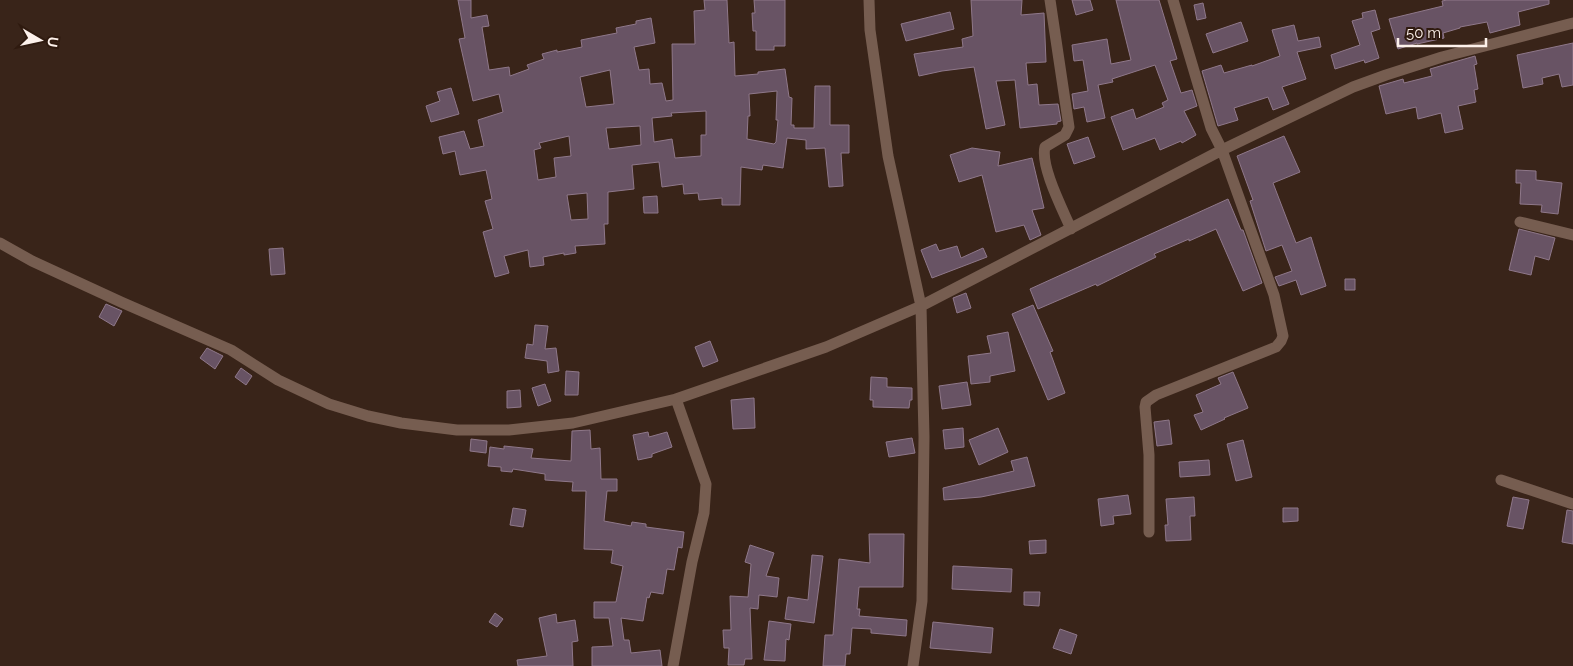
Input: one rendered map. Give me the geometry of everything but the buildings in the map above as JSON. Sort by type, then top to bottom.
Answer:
[{"type":"street","points":[[869,0],[870,30],[888,156],[921,306],[924,437],[922,591],[913,666]]},
{"type":"street","points":[[1050,0],[1069,127],[1065,135],[1044,147],[1043,153],[1045,166],[1071,229]]},
{"type":"street","points":[[1149,532],[1149,455],[1146,402],[1156,395],[1276,347],[1281,342],[1283,336],[1274,295],[1222,150],[1208,118],[1174,0]]},
{"type":"street","points":[[0,243],[32,261],[231,350],[278,380],[329,404],[368,416],[401,423],[458,430],[509,430],[573,423],[676,399],[826,347],[921,306],[1222,150],[1353,87],[1386,74],[1442,57],[1573,23]]},
{"type":"street","points":[[1520,222],[1573,235]]},
{"type":"street","points":[[673,666],[692,562],[704,513],[706,484],[676,399]]},
{"type":"street","points":[[1501,480],[1573,504]]}]
